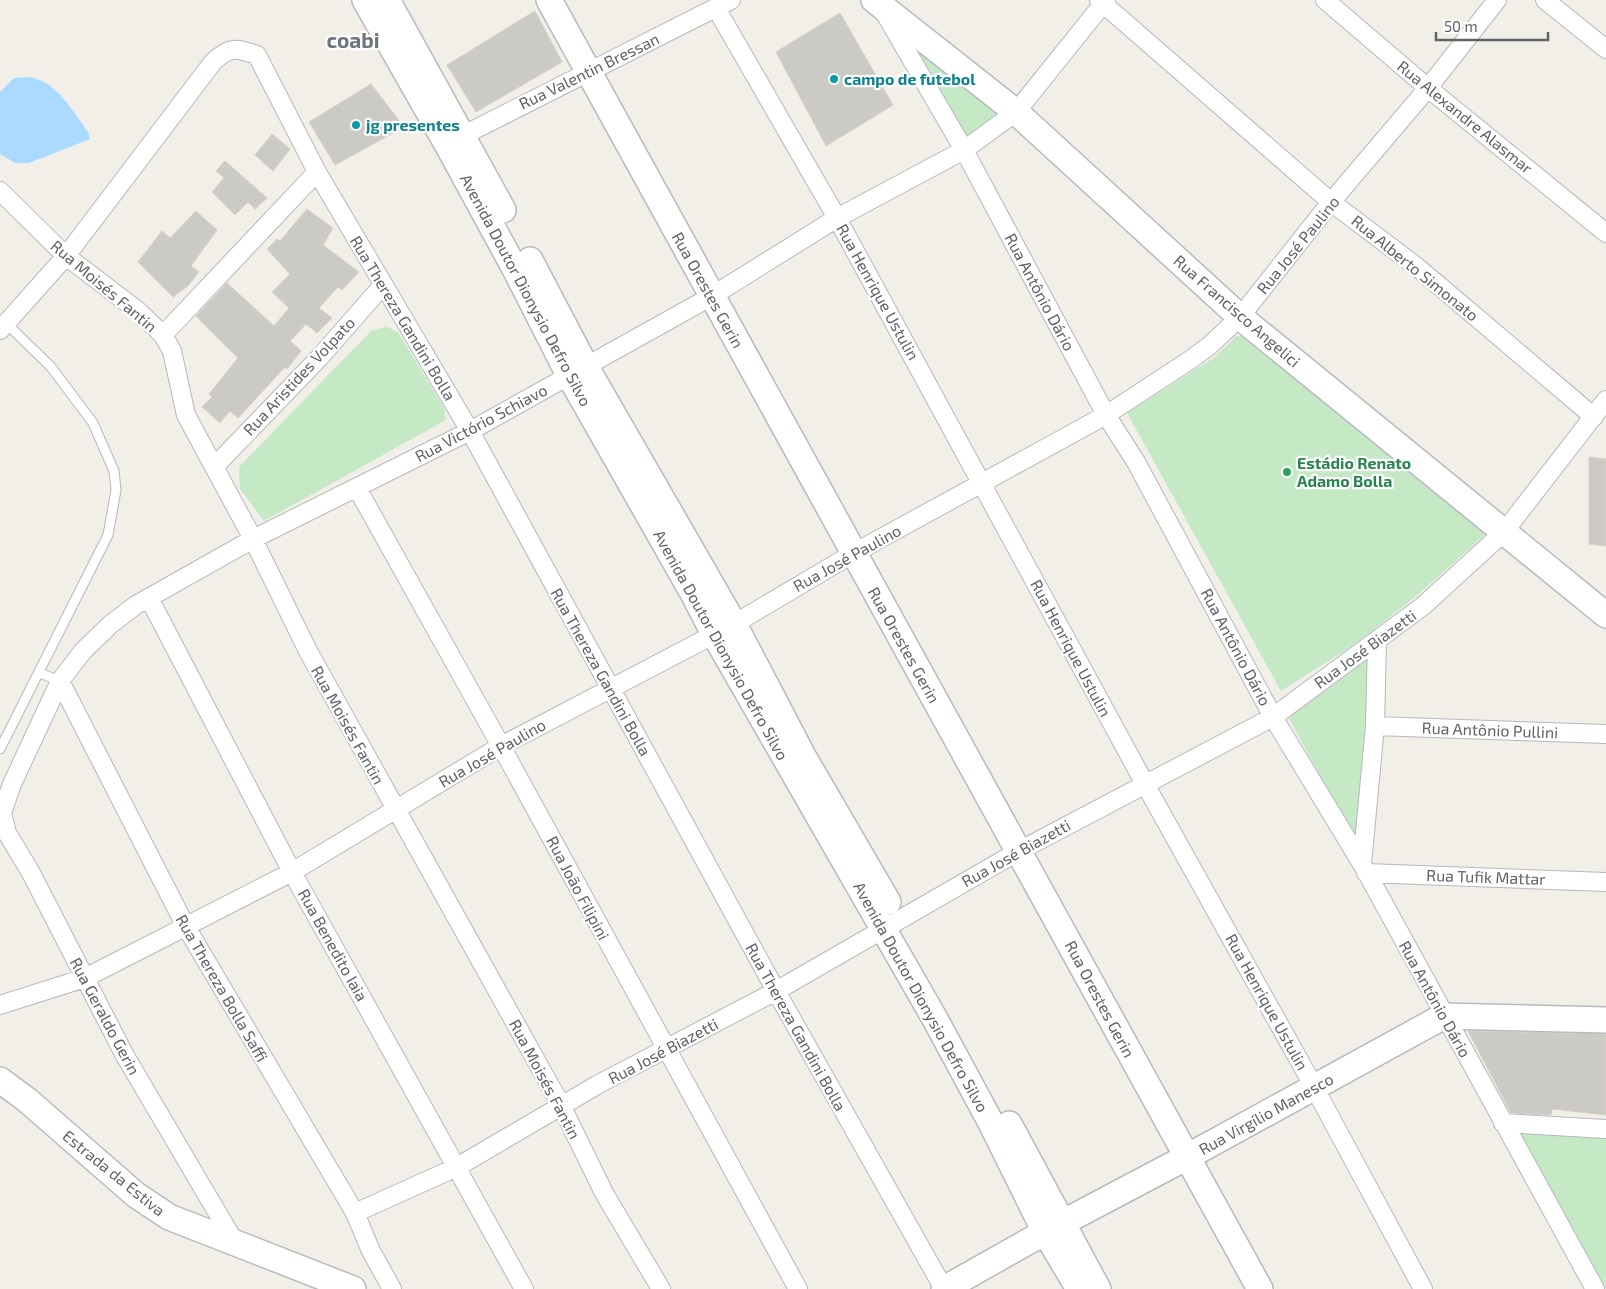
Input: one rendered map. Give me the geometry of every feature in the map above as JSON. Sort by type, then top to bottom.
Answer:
[{"type":"street","name":"Avenida Doutor Dionysio Defro Silvo","points":[[365,0],[455,139]]},
{"type":"street","name":"Avenida Doutor Dionysio Defro Silvo","points":[[386,0],[455,139],[514,267],[578,371],[694,595],[724,629],[816,814],[891,924],[990,1121],[1054,1227],[1098,1289]]},
{"type":"street","name":"Rua Orestes Gerin","points":[[549,0],[1260,1289]]},
{"type":"street","name":"Rua Alexandre Alasmar","points":[[1325,0],[1428,88],[1606,233]]},
{"type":"street","name":"Rua José Paulino","points":[[87,982],[100,970],[292,872],[501,746],[724,629],[854,553],[983,484],[1106,414],[1209,346],[1240,317],[1331,202],[1428,88],[1497,0]]},
{"type":"street","points":[[1546,0],[1606,49]]},
{"type":"street","name":"Rua Victório Schiavo","points":[[12,784],[60,681],[83,651],[110,624],[149,598],[253,540],[470,431],[712,296],[838,218],[964,150],[1016,112],[1103,1]]},
{"type":"street","name":"Rua Alberto Simonato","points":[[1103,1],[1331,202],[1417,267],[1594,417]]},
{"type":"street","name":"Rua Francisco Angelici","points":[[876,2],[1016,112],[1240,317],[1606,615]]},
{"type":"street","name":"Rua Antônio Dário","points":[[876,2],[964,150],[1106,414],[1136,462],[1274,717],[1364,869],[1595,1289]]},
{"type":"street","name":"Rua Valentin Bressan","points":[[455,139],[587,71],[724,4]]},
{"type":"street","name":"Rua Henrique Ustulin","points":[[724,4],[1145,784],[1314,1087],[1423,1289]]},
{"type":"street","name":"Rua Thereza Gandini Bolla","points":[[66,256],[213,62],[224,52],[232,49],[257,55],[317,172],[470,431],[776,991],[944,1289]]},
{"type":"street","points":[[162,335],[317,172]]},
{"type":"street","name":"Rua Moisés Fantin","points":[[2,193],[66,256],[138,311],[162,335],[172,350],[186,415],[253,540],[308,651],[394,810],[562,1107],[604,1193],[661,1289]]},
{"type":"street","points":[[2,325],[66,256]]},
{"type":"street","name":"Rua Aristides Volpato","points":[[214,466],[320,357],[383,285]]},
{"type":"street","name":"Rua José Biazetti","points":[[355,1213],[457,1167],[597,1086],[776,991],[1019,851],[1274,717],[1423,606],[1504,532],[1606,400]]},
{"type":"street","name":"Rua João Filipini","points":[[357,488],[501,746],[666,1051],[798,1289]]},
{"type":"street","name":"Rua Benedito Iaia","points":[[149,598],[292,872],[524,1289]]},
{"type":"street","points":[[1364,869],[1375,726],[1377,641]]},
{"type":"street","name":"Rua Thereza Bolla Saffi","points":[[60,681],[185,925],[355,1213],[371,1251],[392,1289]]},
{"type":"street","name":"Rua Antônio Pullini","points":[[1375,726],[1606,734]]},
{"type":"street","name":"Rua Geraldo Gerin","points":[[12,784],[2,813],[7,832],[31,873],[124,1054],[234,1241]]},
{"type":"street","name":"Rua Tufik Mattar","points":[[1364,869],[1606,882]]},
{"type":"street","points":[[0,1005],[87,982]]},
{"type":"street","points":[[0,1016],[87,982]]},
{"type":"street","points":[[1444,1016],[1606,1020]]},
{"type":"street","name":"Rua Virgílio Manesco","points":[[944,1289],[1054,1227],[1187,1157],[1444,1016]]},
{"type":"street","name":"Estrada da Estiva","points":[[0,1080],[152,1206],[169,1217],[353,1289]]},
{"type":"street","points":[[1503,1124],[1606,1129]]},
{"type":"street","name":"Avenida Doutor Dionysio Defro Silvo","points":[[1054,1227],[1079,1289]]},
{"type":"lane","points":[[0,749],[108,535],[116,490],[114,471],[93,423],[51,367],[2,325]]},
{"type":"lane","points":[[40,673],[60,681]]},
{"type":"green space","points":[[891,17],[1012,111],[968,145]]},
{"type":"green space","points":[[387,327],[398,332],[444,408],[446,420],[264,521],[240,489],[239,467],[371,331]]},
{"type":"green space","name":"Estádio Renato Adamo Bolla","points":[[1236,336],[1247,336],[1488,532],[1414,598],[1355,644],[1281,691],[1127,413],[1215,357]]},
{"type":"green space","points":[[1370,657],[1356,842],[1286,713]]},
{"type":"green space","points":[[1514,1126],[1606,1132],[1606,1288]]},
{"type":"water","points":[[30,77],[48,85],[63,98],[88,132],[90,139],[29,163],[15,163],[0,154],[0,92],[14,78]]},
{"type":"building","points":[[535,11],[562,62],[476,112],[447,65]]},
{"type":"building","name":"campo de futebol","points":[[840,13],[893,105],[826,146],[776,52]]},
{"type":"building","name":"jg presentes","points":[[371,84],[404,127],[335,165],[309,122]]},
{"type":"building","points":[[272,134],[290,149],[273,171],[255,155]]},
{"type":"building","points":[[225,161],[267,198],[255,209],[248,202],[235,215],[212,192],[224,178],[216,171]]},
{"type":"building","points":[[307,209],[333,228],[323,245],[359,272],[342,290],[338,287],[319,308],[332,318],[317,333],[306,324],[290,341],[301,351],[287,369],[285,367],[238,418],[230,411],[220,423],[202,407],[212,397],[209,394],[238,358],[196,316],[227,283],[274,326],[289,308],[272,292],[290,274],[267,249],[277,239],[280,241]]},
{"type":"building","points":[[196,211],[217,230],[191,266],[199,272],[188,286],[173,297],[138,262],[162,231],[170,238]]},
{"type":"building","points":[[1589,457],[1606,459],[1606,546],[1589,544]]},
{"type":"building","points":[[1468,1031],[1606,1034],[1606,1115],[1552,1109],[1551,1115],[1511,1113]]},
{"type":"place","name":"campo de futebol","points":[[834,79]]},
{"type":"place","name":"jg presentes","points":[[356,125]]},
{"type":"place","name":"Estádio Renato Adamo Bolla","points":[[1287,472]]},
{"type":"district","name":"coabi","points":[[353,41]]}]
